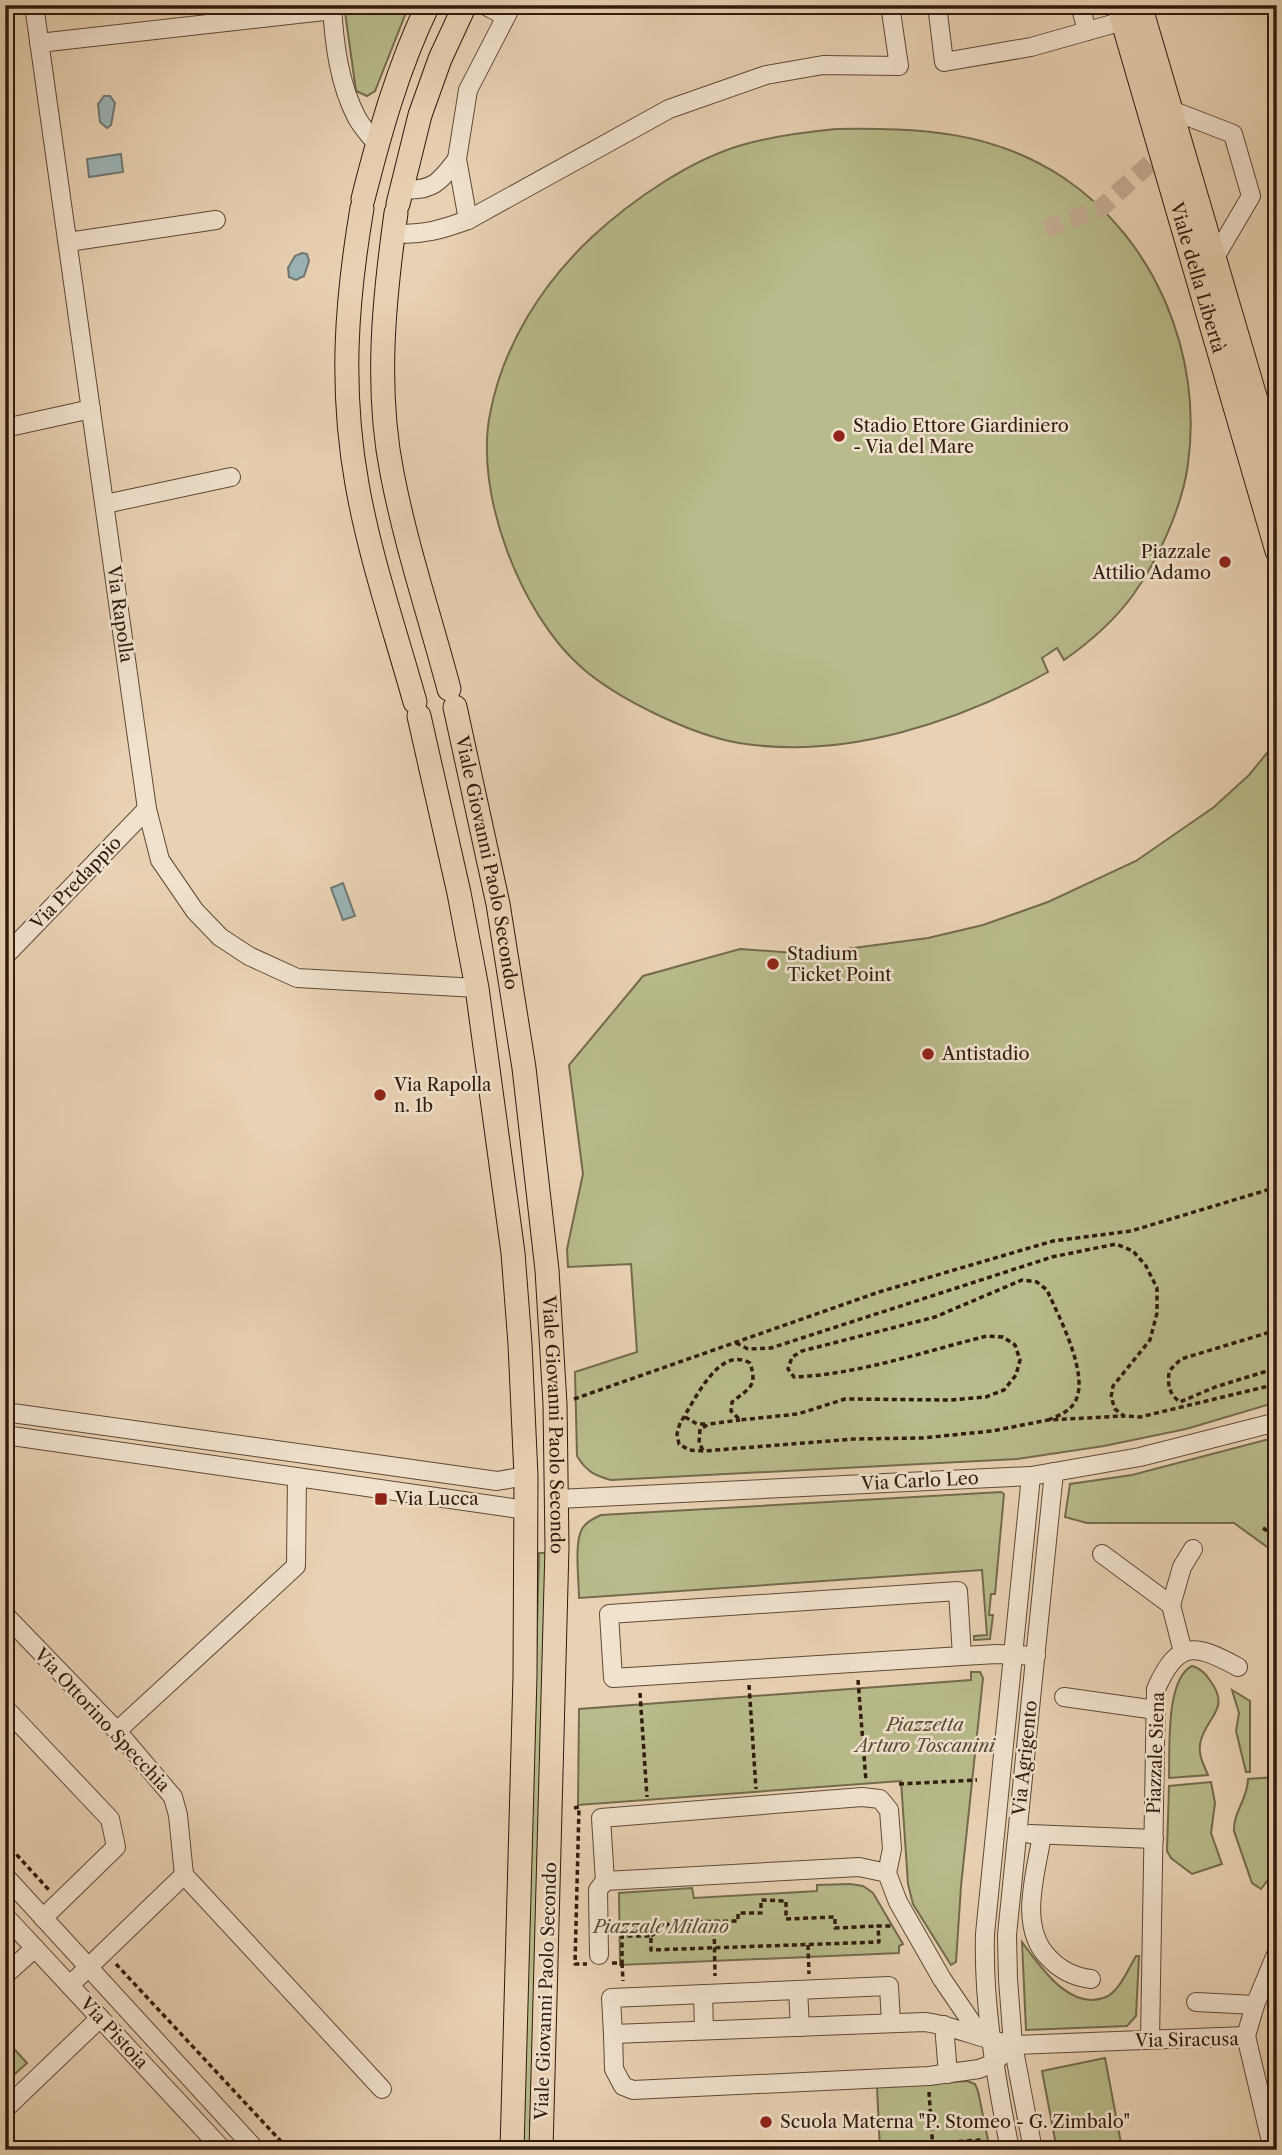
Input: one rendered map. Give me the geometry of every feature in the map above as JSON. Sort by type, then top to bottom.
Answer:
[{"type":"main road","name":"Viale Giovanni Paolo Secondo","points":[[428,5],[402,65],[377,144],[363,203],[349,293],[345,346],[357,484],[373,555],[417,709],[477,988],[513,1253],[526,1510],[525,1676],[512,2150]]},
{"type":"main road","name":"Viale Giovanni Paolo Secondo","points":[[465,5],[440,59],[420,115],[397,210],[383,334],[384,414],[391,471],[406,538],[452,698],[498,904],[536,1160],[547,1270],[558,1499],[541,2150]]},
{"type":"main road","name":"Viale della Libertà","points":[[1140,5],[1277,471]]},
{"type":"main road","name":"Viale della Libertà","points":[[1120,13],[1277,551]]},
{"type":"main road","points":[[363,203],[371,190],[383,188],[393,193],[397,210]]},
{"type":"main road","points":[[417,709],[416,695],[425,686],[438,683],[452,698]]},
{"type":"main road","name":"Viale Giovanni Paolo Secondo","points":[[417,709],[430,723],[443,722],[453,713],[452,698]]},
{"type":"main road","points":[[477,988],[512,985]]},
{"type":"street","name":"Via Rapolla","points":[[34,5],[147,809],[160,860],[195,911],[220,937],[249,956],[298,978],[477,988]]},
{"type":"street","points":[[468,220],[457,159],[468,90],[509,10],[484,5]]},
{"type":"street","points":[[457,159],[430,188],[415,191],[397,210],[408,234],[436,232],[468,220],[669,109],[766,75],[823,65],[899,66],[890,5]]},
{"type":"street","points":[[937,5],[944,62],[1031,47],[1087,31],[1120,13]]},
{"type":"street","points":[[1080,5],[1087,31]]},
{"type":"street","points":[[39,43],[332,8],[342,80],[357,119],[377,144]]},
{"type":"street","points":[[1171,110],[1233,134],[1251,196],[1214,259]]},
{"type":"street","points":[[68,242],[216,220]]},
{"type":"street","points":[[5,428],[91,409]]},
{"type":"street","points":[[105,504],[231,477]]},
{"type":"street","name":"Via Predappio","points":[[5,957],[147,809]]},
{"type":"street","points":[[5,1412],[497,1481],[526,1476]]},
{"type":"street","name":"Via Carlo Leo","points":[[558,1499],[1031,1476],[1140,1457],[1277,1422]]},
{"type":"street","points":[[5,1435],[526,1510]]},
{"type":"street","name":"Via Agrigento","points":[[1034,2150],[1013,2045],[1007,1935],[1054,1472]]},
{"type":"street","name":"Via Agrigento","points":[[1010,2150],[990,2041],[984,1979],[985,1934],[1031,1476]]},
{"type":"street","points":[[117,1731],[296,1566],[297,1477]]},
{"type":"street","points":[[1193,1549],[1182,1567],[1171,1605],[1183,1652],[1200,1649],[1238,1667]]},
{"type":"street","points":[[1102,1554],[1171,1605]]},
{"type":"street","points":[[962,1656],[958,1591],[609,1614],[613,1678],[962,1656],[1036,1656]]},
{"type":"street","name":"Via Ottorino Specchia","points":[[5,1615],[117,1731],[173,1797],[178,1815],[184,1875]]},
{"type":"street","name":"Piazzale Siena","points":[[1150,2040],[1156,1689],[1166,1667],[1183,1652]]},
{"type":"street","points":[[1063,1697],[1156,1710]]},
{"type":"street","points":[[5,1708],[110,1819],[116,1847],[43,1918]]},
{"type":"street","points":[[602,1961],[598,1890],[605,1881],[601,1818],[862,1797],[880,1800],[889,1810],[892,1849],[887,1873],[898,1902],[942,1979],[972,2023],[990,2041]]},
{"type":"street","name":"Piazzale Siena","points":[[1016,1834],[1154,1839]]},
{"type":"street","points":[[1042,1835],[1032,1904],[1032,1927],[1038,1947],[1058,1968],[1078,1977],[1091,1979]]},
{"type":"street","points":[[605,1881],[859,1867],[887,1873]]},
{"type":"street","points":[[70,1985],[184,1875],[382,2089]]},
{"type":"street","name":"Via Pistoia","points":[[5,1876],[256,2150]]},
{"type":"street","name":"Via Pistoia","points":[[5,1916],[223,2150]]},
{"type":"street","points":[[6,1972],[36,1948]]},
{"type":"street","points":[[1246,2036],[1255,2005],[1277,1952]]},
{"type":"street","points":[[891,2023],[889,1986],[611,1998],[614,2069],[623,2086],[633,2090],[948,2074],[979,2069],[994,2063],[1013,2045]]},
{"type":"street","points":[[798,1990],[800,2027]]},
{"type":"street","points":[[703,1994],[704,2030]]},
{"type":"street","points":[[1196,2002],[1255,2005]]},
{"type":"street","points":[[5,2109],[100,2018]]},
{"type":"street","points":[[613,2034],[925,2022],[1013,2045]]},
{"type":"street","points":[[944,2025],[948,2074]]},
{"type":"street","name":"Via Siracusa","points":[[1013,2045],[1246,2036],[1273,2150]]},
{"type":"path","points":[[555,1404],[879,1292],[1053,1241],[1131,1231],[1277,1187]]},
{"type":"path","points":[[736,1343],[748,1349],[771,1348],[1052,1257],[1116,1244],[1133,1251],[1146,1266],[1157,1288],[1157,1313],[1150,1340],[1114,1386],[1111,1397],[1115,1409],[1124,1416]]},
{"type":"path","points":[[685,1417],[697,1424],[709,1424],[798,1414],[845,1399],[950,1400],[986,1397],[1004,1390],[1016,1375],[1020,1360],[1015,1345],[1003,1337],[987,1336],[848,1370],[807,1377],[794,1377],[789,1369],[792,1357],[802,1351],[935,1317],[1022,1280],[1037,1282],[1047,1290],[1077,1365],[1080,1388],[1074,1404],[1063,1414],[1048,1420]]},
{"type":"path","points":[[1277,1330],[1181,1359],[1169,1371],[1168,1385],[1172,1396],[1180,1402],[1215,1387],[1277,1368]]},
{"type":"path","points":[[740,1420],[731,1411],[732,1402],[752,1386],[754,1376],[750,1363],[741,1358],[720,1364],[685,1417],[677,1434],[680,1444],[689,1450],[704,1451],[854,1439],[922,1438],[992,1431],[1048,1420],[1140,1417],[1277,1384]]},
{"type":"path","points":[[704,1451],[698,1443],[700,1429],[709,1424]]},
{"type":"path","points":[[1263,1528],[1277,1538]]},
{"type":"path","points":[[857,1663],[866,1786]]},
{"type":"path","points":[[747,1670],[756,1794]]},
{"type":"path","points":[[639,1677],[648,1802]]},
{"type":"path","points":[[900,1784],[977,1780]]},
{"type":"path","points":[[574,1808],[579,1807],[575,1964],[602,1961],[622,1963]]},
{"type":"path","points":[[5,1842],[60,1902]]},
{"type":"path","points":[[622,1977],[622,1936],[651,1936],[671,1922],[738,1921],[738,1913],[761,1913],[761,1900],[786,1901],[786,1919],[835,1917],[835,1928],[897,1925]]},
{"type":"path","points":[[714,1922],[715,1972]]},
{"type":"path","points":[[651,1936],[651,1950],[879,1942],[878,1926]]},
{"type":"path","points":[[808,1945],[809,1968]]},
{"type":"path","points":[[105,1952],[289,2150]]},
{"type":"path","points":[[929,2090],[933,2150]]},
{"type":"path","points":[[933,2143],[982,2140]]},
{"type":"green space","points":[[344,5],[409,5],[375,91],[367,96],[356,91]]},
{"type":"green space","name":"Stadio Ettore Giardiniero - Via del Mare","points":[[836,129],[926,131],[982,141],[1037,162],[1064,178],[1096,204],[1124,234],[1148,267],[1180,342],[1188,382],[1191,423],[1188,464],[1168,533],[1133,595],[1118,614],[1064,660],[1057,648],[1042,658],[1048,672],[976,707],[899,733],[819,746],[779,747],[739,743],[678,724],[634,703],[596,679],[559,644],[522,585],[507,551],[496,515],[489,480],[487,446],[490,414],[504,364],[527,317],[541,295],[574,255],[608,223],[662,183],[702,160],[765,139]]},
{"type":"green space","name":"Antistadio","points":[[1277,747],[1277,1402],[1186,1429],[1104,1446],[1017,1459],[611,1480],[587,1469],[577,1456],[575,1372],[637,1352],[631,1264],[568,1267],[567,1249],[583,1174],[569,1065],[643,976],[740,949],[809,954],[928,938],[983,925],[1048,902],[1136,861],[1214,807],[1249,775],[1271,748]]},
{"type":"green space","points":[[1277,1437],[1277,1554],[1234,1523],[1087,1523],[1065,1517],[1070,1484],[1132,1475]]},
{"type":"green space","points":[[1001,1492],[1004,1494],[995,1594],[991,1594],[989,1615],[993,1615],[990,1639],[974,1640],[974,1636],[987,1635],[982,1570],[579,1598],[580,1535],[586,1524],[601,1515]]},
{"type":"green space","points":[[539,1553],[546,1553],[530,2150],[523,2150]]},
{"type":"green space","points":[[1192,1666],[1206,1675],[1218,1698],[1218,1706],[1200,1744],[1208,1775],[1169,1778],[1173,1700],[1183,1673]]},
{"type":"green space","name":"Piazzetta Arturo Toscanini","points":[[971,1672],[980,1672],[983,1678],[961,1886],[956,1962],[951,1965],[913,1904],[908,1884],[901,1781],[578,1805],[579,1709],[971,1680]]},
{"type":"green space","points":[[1232,1690],[1250,1701],[1250,1772],[1246,1772],[1236,1731],[1239,1713]]},
{"type":"green space","points":[[1276,1777],[1277,1868],[1261,1889],[1252,1883],[1234,1824],[1246,1793],[1248,1779]]},
{"type":"green space","points":[[1211,1782],[1215,1803],[1211,1833],[1222,1864],[1192,1874],[1171,1858],[1167,1851],[1169,1786]]},
{"type":"green space","name":"Piazzale Milano","points":[[817,1885],[863,1886],[873,1893],[903,1944],[899,1946],[899,1953],[620,1965],[619,1893],[692,1888],[694,1898],[817,1891]]},
{"type":"green space","points":[[1022,1942],[1058,1985],[1081,1999],[1094,2000],[1108,1996],[1120,1983],[1136,1956],[1139,1956],[1136,2016],[1127,2026],[1026,2030]]},
{"type":"green space","points":[[5,2039],[27,2063],[5,2083]]},
{"type":"green space","points":[[1105,2058],[1121,2143],[1086,2150],[1057,2150],[1042,2071]]},
{"type":"green space","points":[[967,2081],[975,2084],[978,2091],[990,2150],[880,2150],[877,2087]]},
{"type":"water","points":[[104,96],[110,96],[115,103],[111,125],[107,128],[100,122],[98,104]]},
{"type":"water","points":[[121,154],[123,172],[89,177],[87,159]]},
{"type":"water","points":[[307,254],[309,261],[304,276],[296,280],[289,277],[288,268],[295,256]]},
{"type":"water","points":[[343,883],[355,916],[343,920],[331,888]]},
{"type":"tunnel","points":[[1045,229],[1101,208],[1161,153]]},
{"type":"place","name":"Stadio Ettore Giardiniero - Via del Mare","points":[[839,436]]},
{"type":"place","name":"Piazzale Attilio Adamo","points":[[1225,562]]},
{"type":"place","name":"Stadium Ticket Point","points":[[773,964]]},
{"type":"place","name":"Antistadio","points":[[928,1054]]},
{"type":"place","name":"Via Rapolla n. 1b","points":[[380,1095]]},
{"type":"place","name":"Via Lucca","points":[[381,1499]]},
{"type":"place","name":"Scuola Materna \"P. Stomeo - G. Zimbalo\"","points":[[766,2122]]}]
